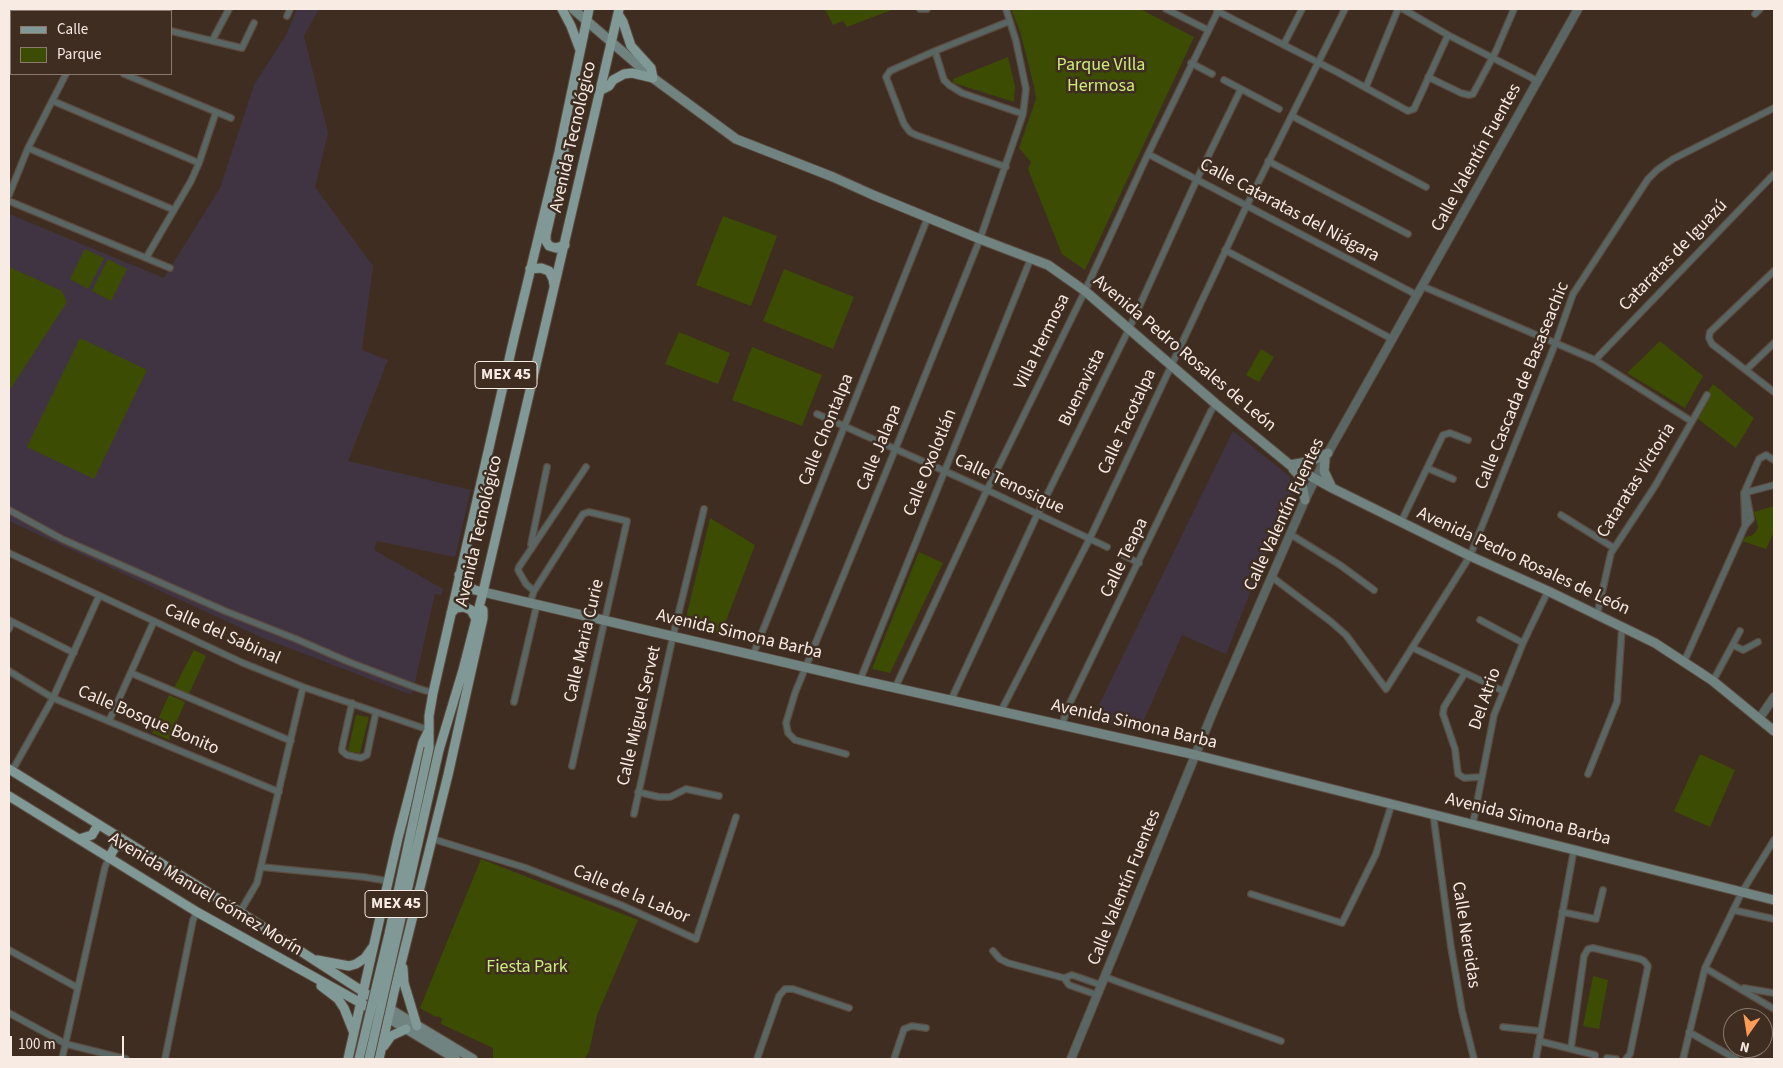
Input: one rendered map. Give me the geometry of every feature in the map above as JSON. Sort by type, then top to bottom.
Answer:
[{"type":"main road","points":[[562,9],[571,26],[580,51]]},
{"type":"main road","name":"Avenida Pedro Rosales de León","points":[[573,9],[653,78],[736,139],[1057,270],[1085,291],[1290,465],[1315,480],[1470,556],[1548,591],[1655,643],[1713,681],[1774,731]]},
{"type":"main road","name":"Avenida Tecnológico","points":[[359,1059],[389,934],[429,748],[429,716],[433,693],[590,9]]},
{"type":"main road","points":[[601,90],[624,74],[632,73],[653,78],[651,68],[631,46],[619,11]]},
{"type":"main road","name":"Avenida Tecnológico","points":[[369,1059],[439,750],[463,670],[483,592],[619,11]]},
{"type":"main road","points":[[563,132],[564,157],[546,241],[549,246],[556,248],[565,246]]},
{"type":"main road","points":[[530,269],[541,268],[549,272],[553,279],[554,290]]},
{"type":"main road","points":[[1290,465],[1326,456],[1324,471],[1332,488]]},
{"type":"main road","points":[[1290,465],[1298,474],[1305,500]]},
{"type":"main road","points":[[380,1055],[385,1028],[433,839],[483,618],[483,592],[467,586],[459,575]]},
{"type":"main road","name":"Avenida Simona Barba","points":[[483,592],[860,680],[1196,755],[1474,823],[1774,900]]},
{"type":"main road","points":[[451,612],[456,608],[464,607],[471,610],[476,619]]},
{"type":"main road","points":[[348,1059],[388,881],[423,742],[429,730]]},
{"type":"main road","name":"Avenida Manuel Gómez Morín","points":[[10,770],[314,960],[364,986]]},
{"type":"main road","name":"Avenida Manuel Gómez Morín","points":[[9,796],[197,912],[317,980],[361,1003],[389,1013]]},
{"type":"main road","points":[[79,839],[92,835],[98,825]]},
{"type":"main road","points":[[108,858],[115,847],[129,844]]},
{"type":"main road","points":[[314,960],[349,966],[365,958],[373,946]]},
{"type":"main road","points":[[403,959],[404,982],[417,1026]]},
{"type":"main road","points":[[317,980],[323,989],[338,1000],[344,1008],[354,1034]]},
{"type":"main road","points":[[364,986],[376,995],[394,992]]},
{"type":"main road","points":[[364,986],[406,1029],[456,1059]]},
{"type":"main road","points":[[389,1013],[417,1026],[473,1059]]},
{"type":"main road","points":[[357,1020],[370,1016],[378,1019],[385,1028]]},
{"type":"main road","points":[[380,1055],[391,1036],[406,1029]]},
{"type":"street","points":[[212,42],[229,9]]},
{"type":"street","points":[[286,16],[290,9]]},
{"type":"street","points":[[920,9],[927,9]]},
{"type":"street","name":"Calle Jalapa","points":[[846,754],[800,742],[790,736],[786,723],[806,667],[980,239],[1023,114],[1026,90],[1023,69],[1006,9]]},
{"type":"street","points":[[1166,9],[1208,30]]},
{"type":"street","points":[[1284,44],[1302,9]]},
{"type":"street","name":"Calle Tacotalpa","points":[[1001,711],[1090,538],[1225,250],[1345,9]]},
{"type":"street","points":[[1366,87],[1398,9]]},
{"type":"street","points":[[1403,9],[1448,35],[1532,78],[1536,82]]},
{"type":"street","name":"Calle Valentín Fuentes","points":[[1071,1059],[1196,755],[1290,534],[1326,456],[1578,9]]},
{"type":"street","points":[[1755,14],[1760,9]]},
{"type":"street","points":[[1218,10],[1411,111],[1414,109],[1448,35]]},
{"type":"street","name":"Villa Hermosa","points":[[895,688],[987,490],[1085,291],[1191,63],[1218,10]]},
{"type":"street","points":[[1428,77],[1461,93],[1472,95],[1496,51],[1511,10]]},
{"type":"street","points":[[1006,167],[910,132],[904,124],[886,81],[886,75],[890,71],[935,51],[1010,21]]},
{"type":"street","points":[[172,30],[212,42],[242,48],[254,23]]},
{"type":"street","points":[[935,51],[944,80],[948,85],[955,90],[1023,114]]},
{"type":"street","points":[[1191,63],[1212,74]]},
{"type":"street","points":[[9,195],[28,148],[66,75]]},
{"type":"street","points":[[126,75],[231,118]]},
{"type":"street","points":[[1224,80],[1280,109]]},
{"type":"street","name":"Buenavista","points":[[951,700],[1038,515],[1129,329],[1241,89]]},
{"type":"street","points":[[53,100],[199,163]]},
{"type":"street","name":"Calle Cascada de Basaseachic","points":[[1272,577],[1346,635],[1386,689],[1470,556],[1556,342],[1573,294],[1648,179],[1673,159],[1774,108]]},
{"type":"street","points":[[146,258],[199,163],[216,112]]},
{"type":"street","points":[[1292,116],[1426,187]]},
{"type":"street","points":[[28,148],[174,210]]},
{"type":"street","name":"Calle Cataratas del Niágara","points":[[1148,154],[1417,295]]},
{"type":"street","points":[[1268,161],[1408,234]]},
{"type":"street","name":"Cataratas de Iguazú","points":[[1595,360],[1774,174]]},
{"type":"street","points":[[9,202],[170,268]]},
{"type":"street","name":"Calle Chontalpa","points":[[753,655],[928,218]]},
{"type":"street","points":[[1225,250],[1392,339]]},
{"type":"street","name":"Calle Oxolotlán","points":[[860,680],[1031,258]]},
{"type":"street","points":[[1774,271],[1710,332],[1709,338],[1712,344],[1774,392]]},
{"type":"street","points":[[1422,286],[1595,360],[1691,421]]},
{"type":"street","points":[[1746,370],[1774,344]]},
{"type":"street","name":"Cataratas Victoria","points":[[1597,615],[1609,558],[1614,548],[1655,486],[1707,396]]},
{"type":"street","name":"Calle Teapa","points":[[1062,725],[1067,709],[1216,404]]},
{"type":"street","name":"Calle Tenosique","points":[[817,414],[987,490],[1107,547]]},
{"type":"street","points":[[1401,522],[1444,434],[1450,433],[1468,440]]},
{"type":"street","points":[[1684,662],[1745,526],[1749,522],[1751,516],[1745,493],[1761,457],[1767,456],[1774,460]]},
{"type":"street","points":[[530,548],[547,467]]},
{"type":"street","points":[[514,702],[534,603],[534,591],[526,584],[518,570],[520,562],[586,467]]},
{"type":"street","points":[[1427,468],[1453,478]]},
{"type":"street","points":[[1745,493],[1774,485]]},
{"type":"street","name":"Calle Miguel Servet","points":[[634,814],[673,636],[704,509]]},
{"type":"street","points":[[9,510],[62,539],[225,611],[349,662],[433,693]]},
{"type":"street","name":"Calle Maria Curie","points":[[534,591],[583,514],[589,512],[627,522],[572,766]]},
{"type":"street","points":[[1561,515],[1614,548]]},
{"type":"street","points":[[1290,534],[1340,565],[1374,590]]},
{"type":"street","name":"Calle del Sabinal","points":[[9,553],[243,663],[303,687],[429,730]]},
{"type":"street","points":[[1121,554],[1139,563]]},
{"type":"street","name":"Del Atrio","points":[[1474,823],[1490,728],[1523,643],[1548,591]]},
{"type":"street","points":[[10,770],[53,698],[99,596]]},
{"type":"street","points":[[1480,620],[1523,643]]},
{"type":"street","points":[[9,629],[11,621],[74,653]]},
{"type":"street","points":[[109,721],[154,621]]},
{"type":"street","points":[[1588,774],[1617,702],[1622,627]]},
{"type":"street","points":[[1713,681],[1740,631]]},
{"type":"street","points":[[1733,645],[1743,650],[1758,642]]},
{"type":"street","points":[[1413,648],[1503,691]]},
{"type":"street","name":"Calle Bosque Bonito","points":[[9,671],[53,698],[279,792]]},
{"type":"street","points":[[131,673],[290,741]]},
{"type":"street","points":[[1465,673],[1444,707],[1443,714],[1455,749],[1458,774],[1460,776],[1481,777]]},
{"type":"street","points":[[240,912],[257,883],[303,687]]},
{"type":"street","points":[[1759,719],[1774,697]]},
{"type":"street","points":[[352,703],[342,748],[342,751],[347,755],[361,758],[366,755],[376,712]]},
{"type":"street","points":[[638,792],[659,797],[670,797],[686,790],[719,796]]},
{"type":"street","points":[[1251,894],[1342,923],[1376,854],[1392,803]]},
{"type":"street","name":"Calle Nereidas","points":[[1433,813],[1451,947],[1462,1012],[1474,1059]]},
{"type":"street","name":"Calle de la Labor","points":[[433,839],[526,868],[621,905],[696,938],[736,817]]},
{"type":"street","points":[[1683,1059],[1705,968],[1742,892],[1774,840]]},
{"type":"street","points":[[1536,1059],[1574,849]]},
{"type":"street","points":[[62,1059],[108,858]]},
{"type":"street","points":[[261,867],[364,876],[388,881]]},
{"type":"street","points":[[1562,912],[1596,918],[1603,890]]},
{"type":"street","points":[[1733,910],[1774,919]]},
{"type":"street","points":[[165,1059],[197,912]]},
{"type":"street","points":[[1571,1048],[1584,956],[1588,949],[1593,948],[1640,959],[1648,966],[1630,1054],[1626,1059]]},
{"type":"street","points":[[9,950],[78,988]]},
{"type":"street","points":[[994,950],[1000,959],[1008,963],[1064,978],[1072,975],[1101,985]]},
{"type":"street","points":[[1705,968],[1774,1009]]},
{"type":"street","points":[[1105,977],[1281,1040]]},
{"type":"street","points":[[1064,978],[1069,985],[1098,995]]},
{"type":"street","points":[[1740,988],[1774,993]]},
{"type":"street","points":[[757,1059],[779,996],[785,989],[793,989],[849,1008]]},
{"type":"street","points":[[9,1013],[66,1044],[126,1059]]},
{"type":"street","points":[[894,1059],[904,1029],[912,1026],[926,1028]]},
{"type":"street","points":[[1503,1027],[1540,1031]]},
{"type":"street","points":[[1689,1032],[1736,1059]]},
{"type":"street","points":[[1539,1041],[1571,1048],[1595,1057]]},
{"type":"street","points":[[1608,1058],[1616,1059]]},
{"type":"shaded area","points":[[297,9],[319,9],[304,36],[328,133],[315,187],[373,266],[362,349],[388,360],[348,461],[471,490],[455,557],[377,541],[374,550],[443,589],[441,595],[435,594],[412,695],[265,639],[9,521],[9,214],[164,278],[220,188],[254,85],[286,35]]},
{"type":"shaded area","points":[[1233,431],[1289,476],[1292,481],[1294,494],[1259,570],[1226,654],[1182,635],[1139,731],[1091,721]]},
{"type":"green space","points":[[825,9],[894,9],[847,27],[843,21],[833,25]]},
{"type":"green space","name":"Parque Villa Hermosa","points":[[1011,9],[1140,9],[1194,37],[1085,270],[1062,254],[1028,169],[1031,162],[1019,148],[1036,99],[1020,31]]},
{"type":"green space","points":[[1008,57],[1015,86],[1014,102],[954,83],[953,79]]},
{"type":"green space","points":[[723,216],[777,236],[751,306],[696,285]]},
{"type":"green space","points":[[85,249],[104,258],[88,289],[70,279]]},
{"type":"green space","points":[[108,259],[127,269],[111,301],[92,291]]},
{"type":"green space","points":[[9,267],[62,291],[67,302],[9,391]]},
{"type":"green space","points":[[784,269],[854,297],[833,349],[763,321]]},
{"type":"green space","points":[[679,332],[730,353],[718,384],[665,364]]},
{"type":"green space","points":[[80,338],[147,370],[94,479],[27,447]]},
{"type":"green space","points":[[1660,341],[1703,376],[1685,408],[1627,373]]},
{"type":"green space","points":[[752,347],[822,375],[802,426],[732,400]]},
{"type":"green space","points":[[1261,349],[1274,357],[1259,382],[1246,375]]},
{"type":"green space","points":[[1713,384],[1754,418],[1736,448],[1693,415]]},
{"type":"green space","points":[[1774,506],[1774,532],[1766,549],[1742,541],[1746,537],[1753,535],[1757,530],[1754,512]]},
{"type":"green space","points":[[710,518],[755,545],[721,634],[684,626]]},
{"type":"green space","points":[[919,552],[943,563],[890,673],[872,669]]},
{"type":"green space","points":[[194,650],[206,656],[189,694],[174,688]]},
{"type":"green space","points":[[169,695],[185,702],[169,740],[152,733]]},
{"type":"green space","points":[[356,715],[369,717],[360,753],[348,751]]},
{"type":"green space","points":[[1700,754],[1735,770],[1710,827],[1674,811]]},
{"type":"green space","name":"Fiesta Park","points":[[481,859],[638,920],[597,1015],[589,1052],[584,1059],[493,1059],[493,1048],[441,1024],[442,1018],[436,1017],[420,1008]]},
{"type":"green space","points":[[1593,976],[1608,980],[1599,1029],[1583,1026]]}]
